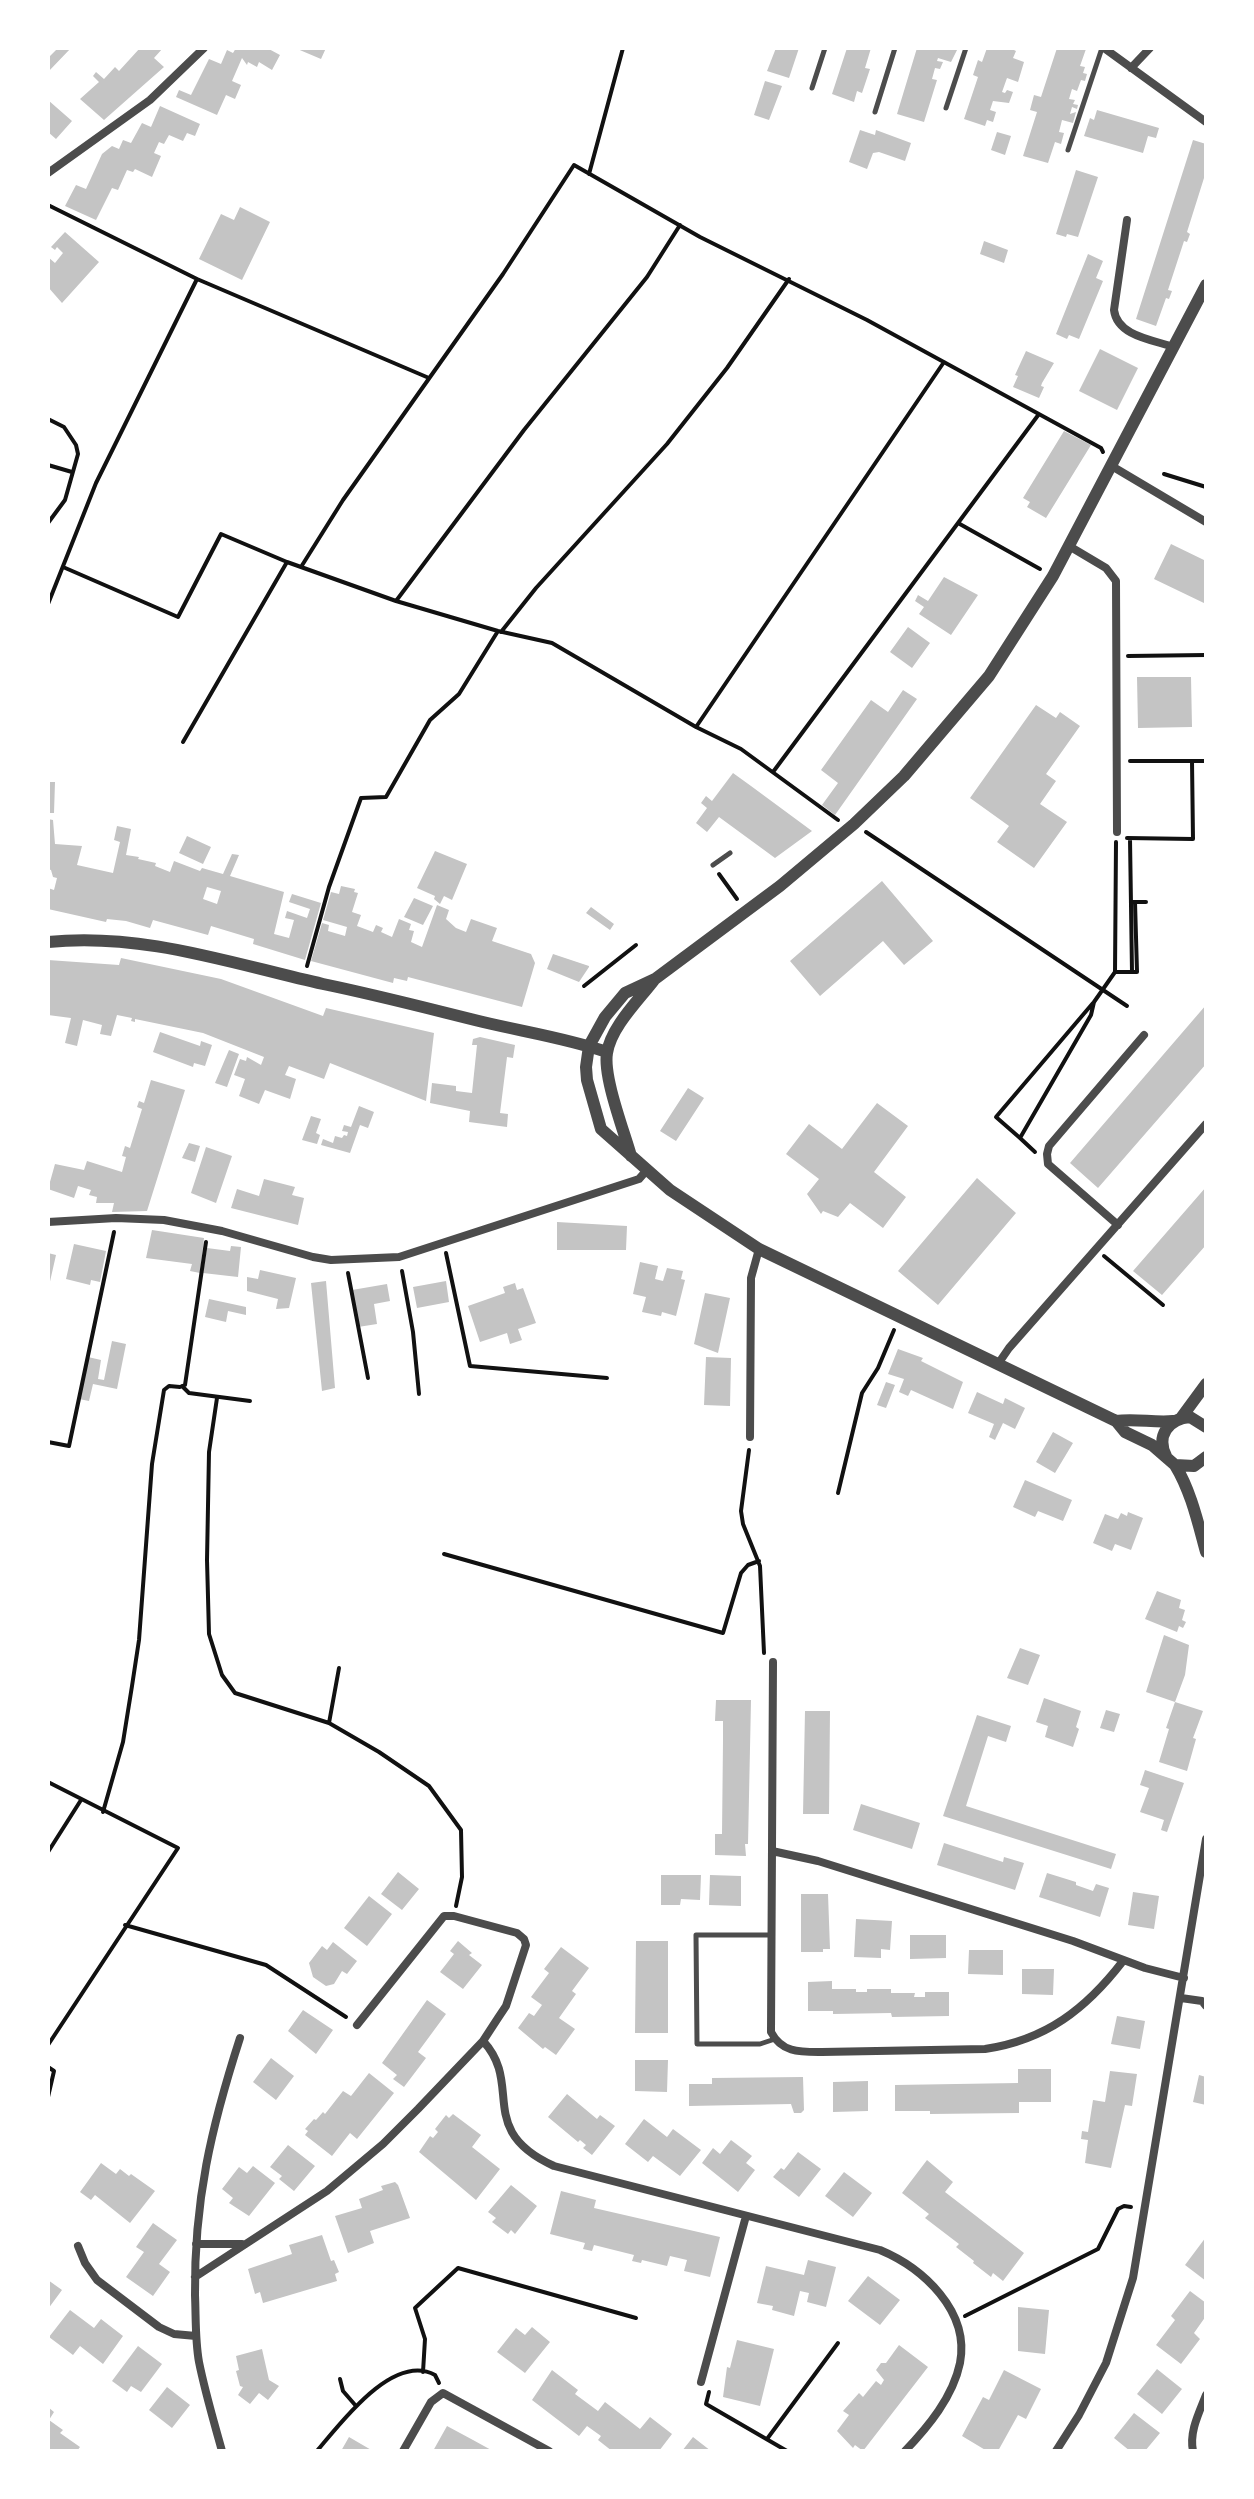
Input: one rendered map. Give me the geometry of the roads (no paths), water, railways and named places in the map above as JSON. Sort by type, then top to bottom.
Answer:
[{"type":"street","points":[[48,173],[150,100],[204,48]]},
{"type":"street","points":[[1103,48],[1206,122]]},
{"type":"street","points":[[1131,68],[1150,48]]},
{"type":"street","points":[[1127,220],[1114,310],[1116,321],[1122,328],[1174,347]]},
{"type":"street","points":[[1206,285],[1053,576],[1020,631],[963,708],[904,776],[849,828],[780,886],[655,979],[625,993],[605,1017],[589,1046],[586,1067],[601,1129],[646,1171],[690,1205],[759,1249],[1116,1421],[1125,1432],[1152,1445],[1171,1462],[1194,1466],[1206,1457]]},
{"type":"street","points":[[1110,465],[1206,522]]},
{"type":"street","points":[[1069,546],[1106,568],[1116,581],[1117,832]]},
{"type":"street","points":[[48,942],[100,939],[136,942],[305,979],[607,1052]]},
{"type":"street","points":[[632,1159],[607,1071],[607,1052],[624,1018],[655,979]]},
{"type":"street","points":[[1118,1225],[1048,1164],[1047,1154],[1049,1146],[1144,1035]]},
{"type":"street","points":[[998,1364],[1206,1124]]},
{"type":"street","points":[[48,1222],[116,1218],[164,1220],[209,1228],[313,1257],[399,1257],[639,1179],[646,1171]]},
{"type":"street","points":[[750,1437],[751,1278],[759,1249]]},
{"type":"street","points":[[1206,1384],[1163,1434],[1163,1451],[1183,1478],[1206,1552]]},
{"type":"street","points":[[1116,1421],[1129,1419],[1157,1423],[1177,1419],[1197,1420],[1206,1427]]},
{"type":"street","points":[[773,1662],[771,2032],[775,2039],[795,2052],[1008,2046],[1045,2031],[1087,2002],[1123,1961]]},
{"type":"street","points":[[1056,2451],[1106,2363],[1133,2278],[1206,1839]]},
{"type":"street","points":[[772,1851],[818,1861],[1184,1978]]},
{"type":"street","points":[[195,2277],[354,2170],[409,2118],[483,2041],[506,2006],[526,1945],[524,1939],[517,1933],[444,1916],[357,2025]]},
{"type":"street","points":[[1181,1998],[1205,2002]]},
{"type":"street","points":[[222,2451],[199,2361],[196,2244],[207,2153],[240,2038]]},
{"type":"street","points":[[483,2041],[498,2062],[504,2113],[512,2134],[541,2160],[554,2166],[880,2250],[913,2267],[937,2290],[947,2302],[955,2321],[962,2351],[956,2378],[931,2421],[905,2451]]},
{"type":"street","points":[[701,2381],[746,2216]]},
{"type":"street","points":[[196,2244],[242,2244]]},
{"type":"street","points":[[78,2246],[91,2272],[109,2289],[159,2327],[174,2334],[196,2336]]},
{"type":"street","points":[[403,2451],[431,2402],[436,2395],[443,2393],[549,2451]]},
{"type":"street","points":[[1193,2451],[1193,2429],[1206,2395]]},
{"type":"lane","points":[[812,88],[825,48]]},
{"type":"lane","points":[[875,112],[895,48]]},
{"type":"lane","points":[[946,108],[966,48]]},
{"type":"lane","points":[[1068,150],[1103,48]]},
{"type":"lane","points":[[713,865],[730,853]]},
{"type":"lane","points":[[771,1935],[696,1935],[697,2044],[760,2044],[775,2039]]}]
